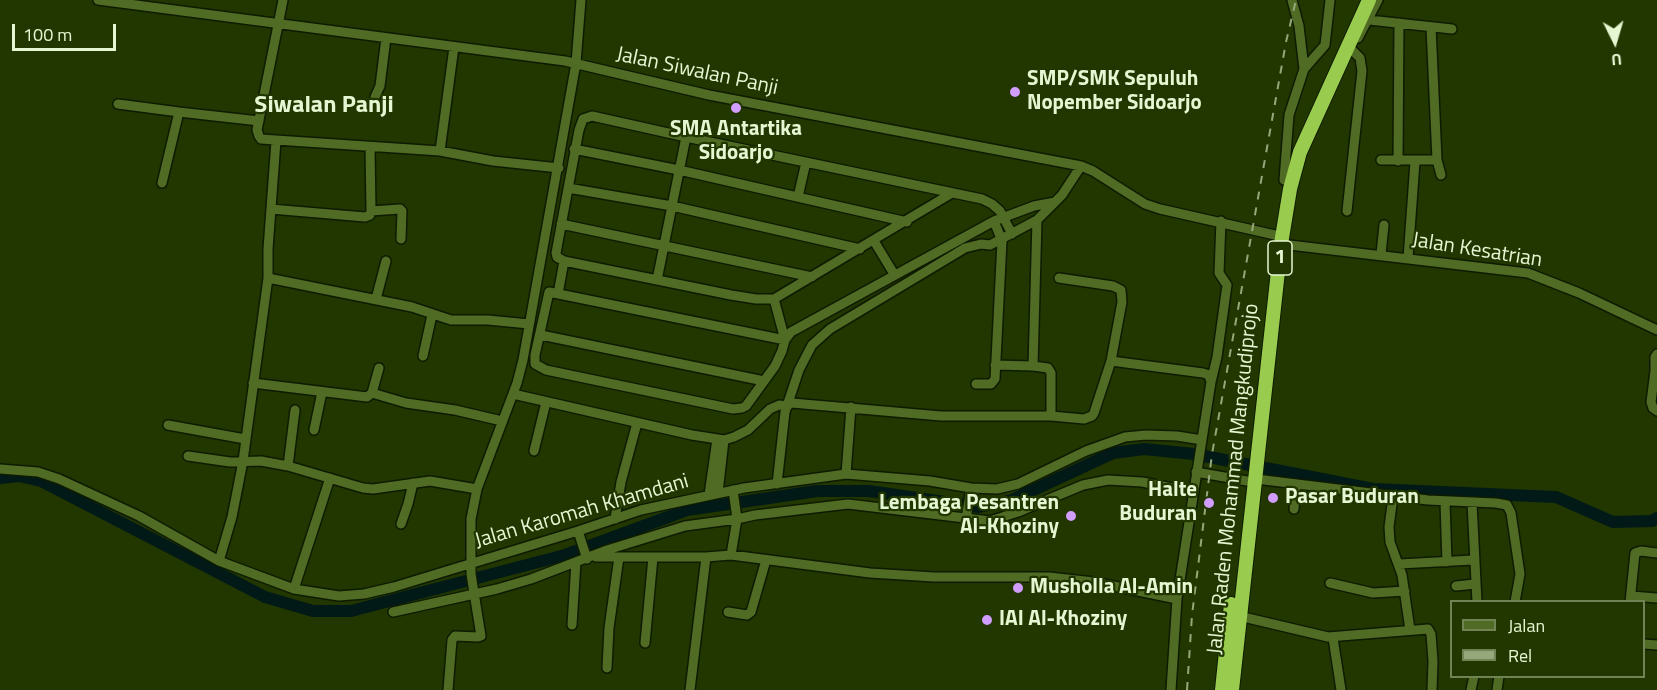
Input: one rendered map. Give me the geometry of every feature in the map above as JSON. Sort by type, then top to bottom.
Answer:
[{"type":"highway","name":"Jalan Raden Mohammad Mangkudiprojo","points":[[1231,660],[1239,616],[1284,180],[1294,142],[1359,0]]},
{"type":"highway","name":"Jalan Raden Mohammad Mangkudiprojo","points":[[1278,239],[1300,152],[1369,0]]},
{"type":"highway","name":"Jalan Raden Mohammad Mangkudiprojo","points":[[1228,686],[1252,479]]},
{"type":"street","name":"Jalan Siwalan Panji","points":[[98,0],[576,63],[718,96],[1081,166],[1145,204],[1221,222],[1278,239]]},
{"type":"street","points":[[283,0],[257,130],[259,136],[276,141],[440,151],[493,161],[559,168]]},
{"type":"street","name":"Jalan Karomah Khamdani","points":[[581,0],[576,63],[523,360],[513,394],[477,489],[471,519],[470,562],[580,535],[640,510],[713,494],[733,493],[846,474],[930,481],[971,491],[997,489],[1007,487],[1086,451],[1135,435],[1177,436],[1200,445]]},
{"type":"street","name":"Jalan Raden Mohammad Mangkudiprojo","points":[[1292,0],[1299,26],[1304,69]]},
{"type":"street","name":"Jalan Raden Mohammad Mangkudiprojo","points":[[1284,180],[1289,115],[1304,69],[1325,45],[1330,0]]},
{"type":"street","name":"Jalan Raden Mohammad Mangkudiprojo","points":[[1338,67],[1352,50],[1378,0]]},
{"type":"street","points":[[1369,20],[1452,29]]},
{"type":"street","points":[[1398,161],[1399,23]]},
{"type":"street","points":[[1431,27],[1437,160],[1441,175]]},
{"type":"street","points":[[375,97],[380,86],[386,38]]},
{"type":"street","points":[[440,151],[454,47]]},
{"type":"street","points":[[1347,211],[1362,70],[1360,58],[1352,50]]},
{"type":"street","points":[[118,104],[259,121]]},
{"type":"street","points":[[162,183],[178,112]]},
{"type":"street","points":[[952,193],[907,222],[774,299],[756,299],[564,261],[557,257],[556,253],[574,149],[581,123],[586,117],[592,116],[686,137],[806,162],[952,193],[988,201],[1004,218],[1012,234]]},
{"type":"street","points":[[657,280],[686,137]]},
{"type":"street","points":[[219,561],[232,518],[243,461],[268,278],[268,245],[276,141]]},
{"type":"street","points":[[271,209],[365,217],[370,215],[370,147]]},
{"type":"street","points":[[574,149],[679,170],[907,222]]},
{"type":"street","points":[[1381,160],[1415,162],[1437,160]]},
{"type":"street","points":[[798,198],[806,162]]},
{"type":"street","points":[[1408,258],[1415,162]]},
{"type":"street","points":[[777,484],[787,406],[813,345],[830,329],[965,248],[1002,241],[1037,220],[1062,195],[1081,166]]},
{"type":"street","points":[[568,188],[672,206],[860,249]]},
{"type":"street","points":[[564,261],[534,360],[540,369],[733,409],[746,406],[779,359],[784,340],[791,332],[994,221],[1034,206],[1055,202]]},
{"type":"street","points":[[371,210],[396,208],[401,210],[401,239]]},
{"type":"street","points":[[1033,366],[1037,220]]},
{"type":"street","points":[[976,384],[993,383],[995,365],[1002,241],[994,221]]},
{"type":"street","points":[[1171,690],[1177,598],[1227,285],[1219,273],[1221,222]]},
{"type":"street","points":[[561,224],[812,277]]},
{"type":"street","points":[[1382,255],[1384,225]]},
{"type":"street","name":"Jalan Kesatrian","points":[[1278,239],[1382,255],[1510,270],[1540,277],[1600,302],[1657,330]]},
{"type":"street","points":[[874,241],[894,274]]},
{"type":"street","points":[[376,300],[386,261]]},
{"type":"street","points":[[268,278],[412,308],[459,321],[488,320],[529,324]]},
{"type":"street","points":[[513,394],[692,435],[720,439],[741,435],[770,409],[796,402],[941,416],[1051,416],[1084,419],[1092,416],[1111,361],[1122,303],[1120,290],[1113,286],[1059,278]]},
{"type":"street","points":[[536,288],[784,340]]},
{"type":"street","points":[[774,299],[784,340]]},
{"type":"street","points":[[423,356],[432,315]]},
{"type":"street","points":[[541,335],[764,381]]},
{"type":"street","points":[[1657,354],[1651,402],[1657,411]]},
{"type":"street","points":[[1111,361],[1203,373],[1209,375],[1211,382]]},
{"type":"street","points":[[995,365],[1048,368],[1051,373],[1051,416]]},
{"type":"street","points":[[253,383],[362,397],[370,396],[372,393],[379,368]]},
{"type":"street","points":[[314,430],[322,392]]},
{"type":"street","points":[[372,393],[406,403],[466,412],[502,421]]},
{"type":"street","points":[[534,451],[546,402]]},
{"type":"street","points":[[846,474],[851,407]]},
{"type":"street","points":[[288,466],[295,410]]},
{"type":"street","points":[[615,519],[621,482],[637,423]]},
{"type":"street","points":[[168,425],[245,439]]},
{"type":"street","points":[[713,494],[720,439]]},
{"type":"street","points":[[188,456],[230,462],[261,461],[288,466],[363,488],[373,489],[430,481],[477,489]]},
{"type":"street","points":[[1197,467],[1252,479],[1444,502],[1502,504],[1509,508],[1520,574],[1515,600]]},
{"type":"street","points":[[0,469],[32,471],[59,479],[139,516],[219,561],[294,589],[339,596],[364,594],[394,587],[470,562],[481,636],[478,638],[455,636],[452,640],[448,690]]},
{"type":"street","points":[[294,589],[330,478]]},
{"type":"street","points":[[393,612],[473,591],[531,579],[587,556],[647,537],[685,526],[736,516],[848,504],[966,517],[981,521],[1000,519],[1083,485],[1108,480],[1142,482],[1193,492]]},
{"type":"street","points":[[401,524],[413,483]]},
{"type":"street","points":[[1294,509],[1296,484]]},
{"type":"street","points":[[966,517],[971,491]]},
{"type":"street","points":[[731,555],[736,516],[733,493]]},
{"type":"street","points":[[1393,496],[1389,526],[1390,542],[1399,564],[1410,630]]},
{"type":"street","points":[[1444,502],[1447,562]]},
{"type":"street","points":[[1472,503],[1473,560],[1477,600]]},
{"type":"street","points":[[580,535],[587,556]]},
{"type":"street","points":[[645,643],[649,557],[647,537]]},
{"type":"street","points":[[1657,553],[1641,551],[1635,553],[1630,599],[1657,598]]},
{"type":"street","points":[[587,556],[706,557],[731,555],[870,573],[934,577],[1048,577],[1094,582],[1177,598]]},
{"type":"street","points":[[607,668],[609,628],[619,557]]},
{"type":"street","points":[[690,690],[706,557]]},
{"type":"street","points":[[728,612],[747,615],[751,612],[766,560]]},
{"type":"street","points":[[1399,564],[1473,560]]},
{"type":"street","points":[[572,625],[576,562]]},
{"type":"street","points":[[1330,583],[1373,593],[1405,591]]},
{"type":"street","points":[[1456,586],[1475,584]]},
{"type":"street","points":[[1239,616],[1333,638],[1427,628],[1430,631],[1432,690]]},
{"type":"street","points":[[1333,638],[1341,690]]},
{"type":"waterway","points":[[0,478],[19,476],[41,481],[265,597],[313,611],[351,611],[565,555],[687,510],[817,491],[869,491],[979,507],[1012,500],[1113,453],[1144,449],[1194,454],[1373,489],[1556,497],[1613,522],[1652,521],[1657,518]]},
{"type":"railway","points":[[1187,690],[1192,615],[1212,454],[1286,42],[1296,0]]},
{"type":"place","name":"SMP/SMK Sepuluh Nopember Sidoarjo","points":[[1015,92]]},
{"type":"place","name":"SMA Antartika Sidoarjo","points":[[736,108]]},
{"type":"place","name":"Pasar Buduran","points":[[1273,498]]},
{"type":"place","name":"Halte Buduran","points":[[1209,503]]},
{"type":"place","name":"Lembaga Pesantren Al-Khoziny","points":[[1071,516]]},
{"type":"place","name":"Musholla Al-Amin","points":[[1018,588]]},
{"type":"place","name":"IAI Al-Khoziny","points":[[987,620]]},
{"type":"district","name":"Siwalan Panji","points":[[324,106]]}]
